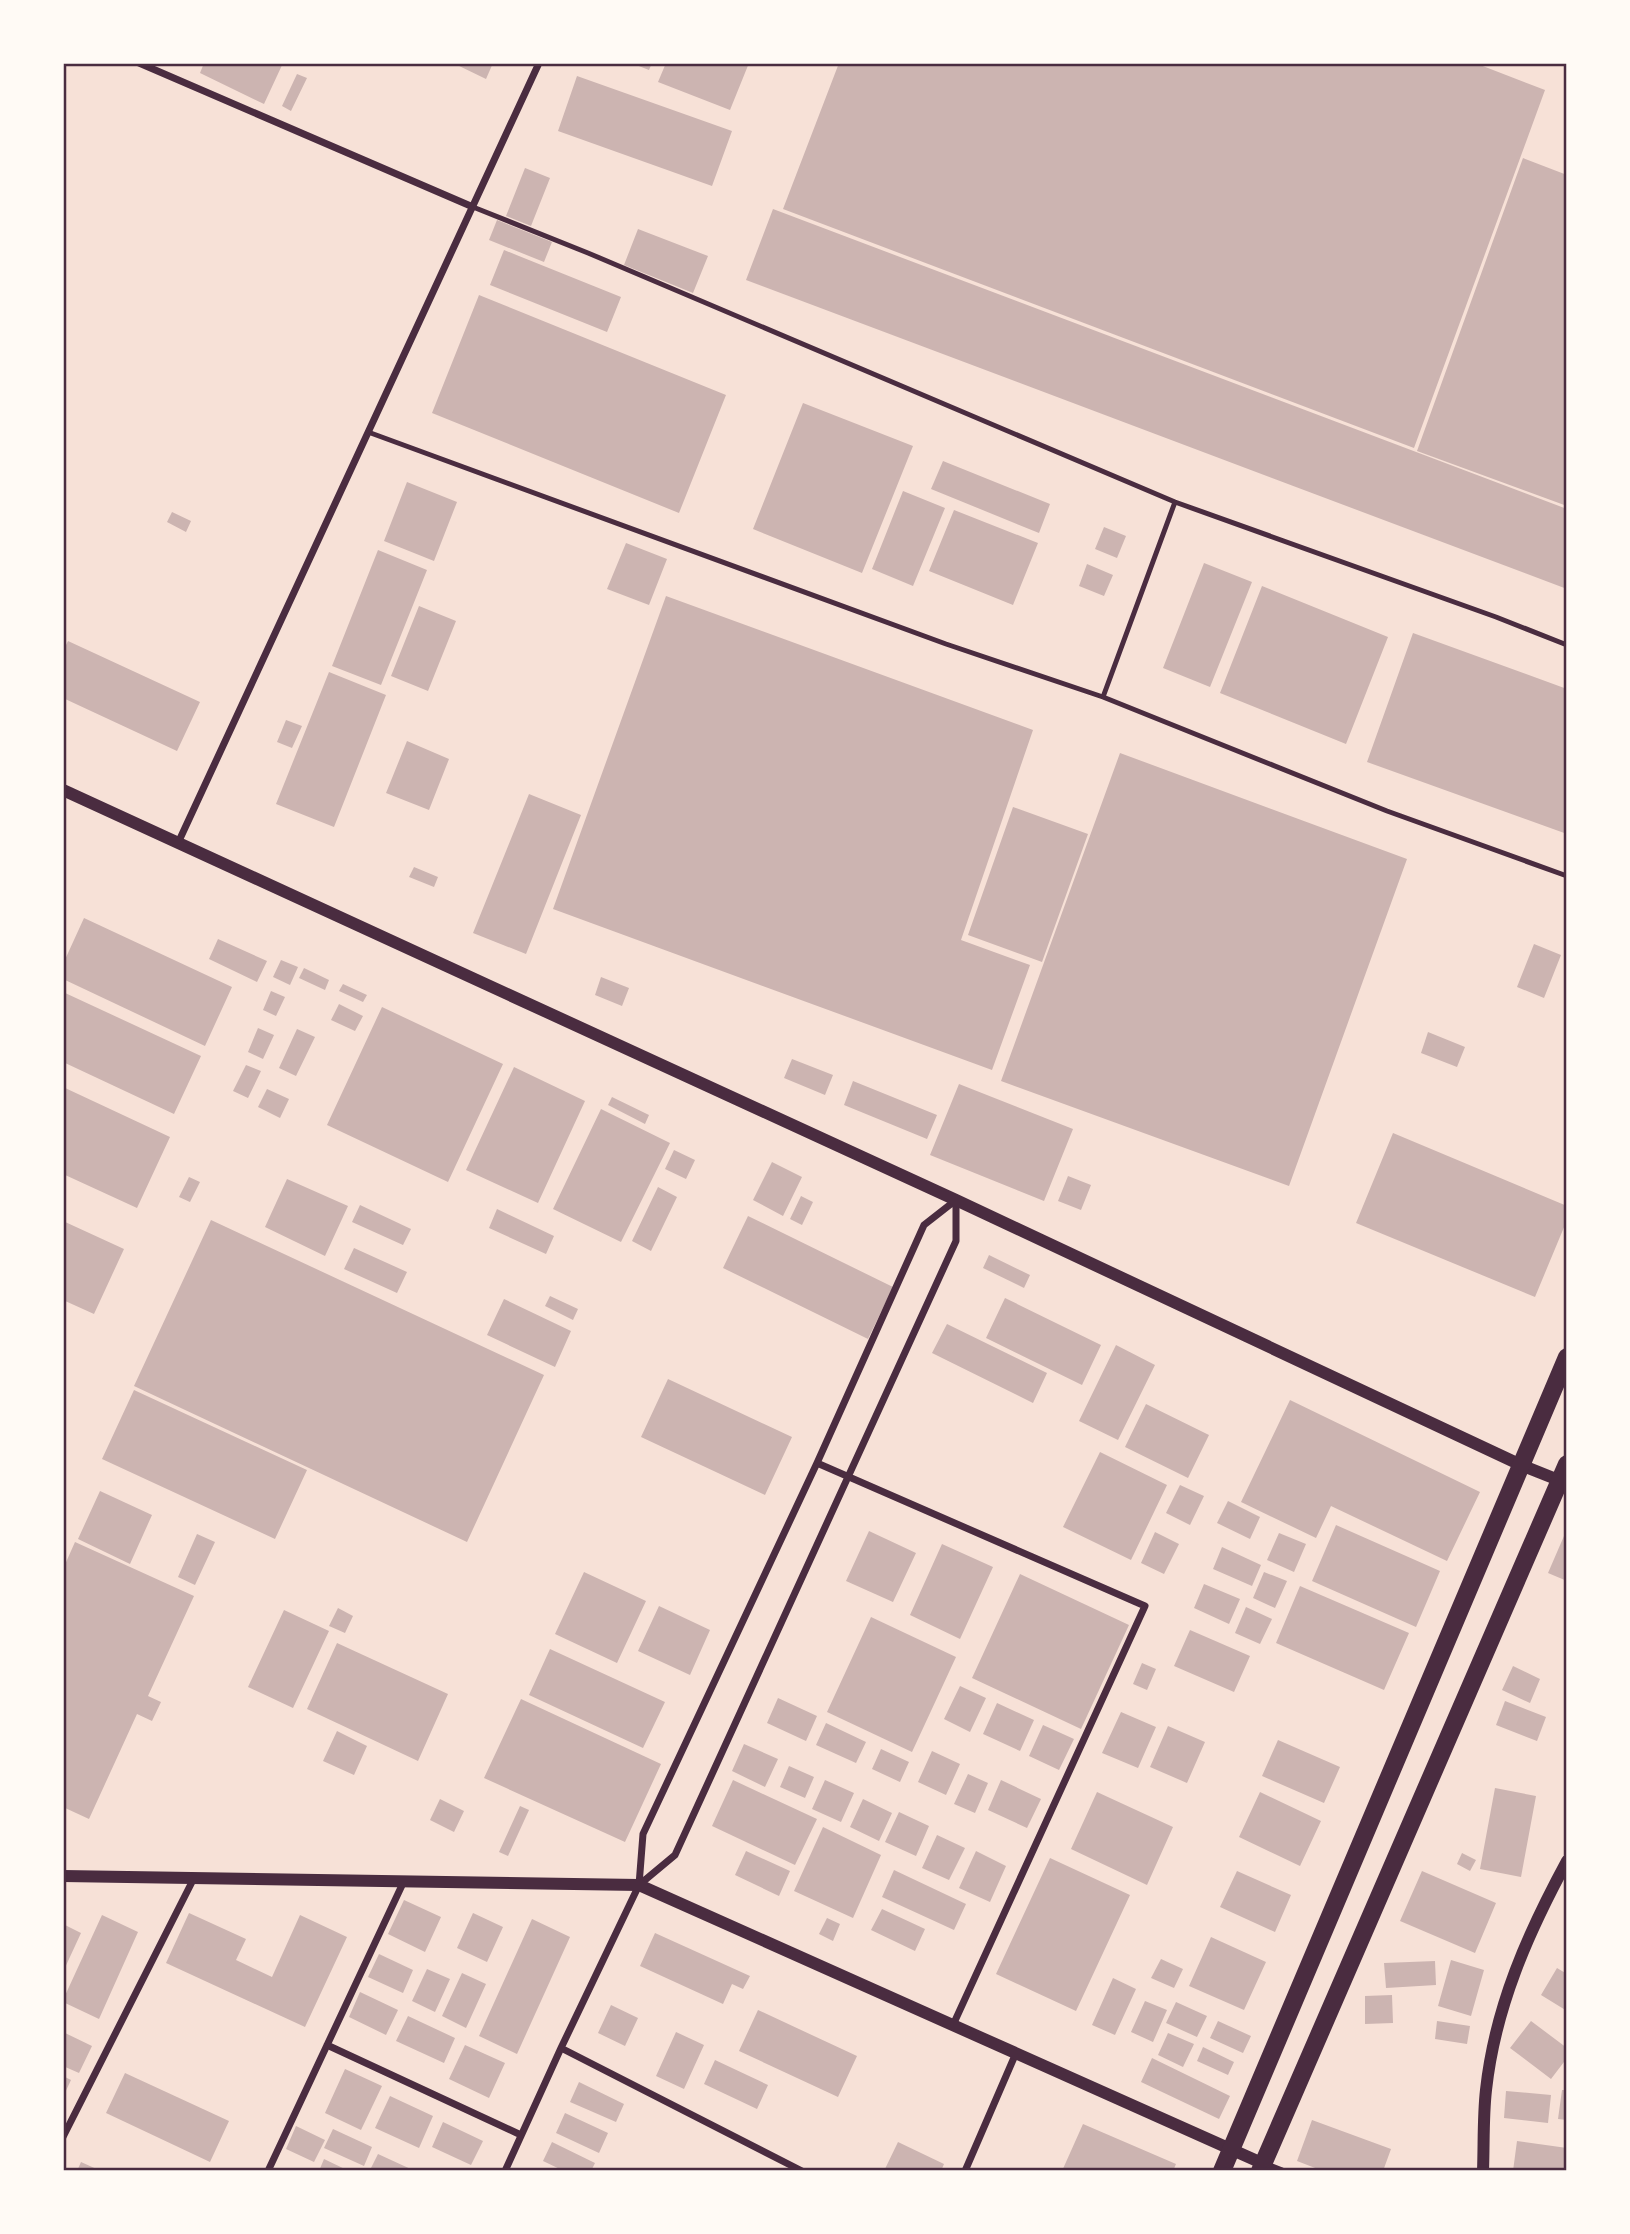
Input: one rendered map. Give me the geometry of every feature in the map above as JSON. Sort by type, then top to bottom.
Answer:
[{"type":"main road","points":[[1222,2171],[1567,1357]]},
{"type":"main road","points":[[1262,2167],[1565,1476]]},
{"type":"street","points":[[139,63],[473,207]]},
{"type":"street","points":[[178,843],[539,63]]},
{"type":"street","points":[[63,790],[956,1200],[1521,1465],[1565,1476]]},
{"type":"street","points":[[505,2171],[639,1885],[643,1834],[817,1464],[924,1225],[956,1200]]},
{"type":"street","points":[[639,1885],[675,1855],[956,1241],[956,1200]]},
{"type":"street","points":[[817,1464],[1145,1606],[953,2025]]},
{"type":"street","points":[[1483,2171],[1486,2090],[1497,2028],[1528,1935],[1567,1861]]},
{"type":"street","points":[[63,1876],[639,1885],[1231,2149],[1262,2167],[1282,2171]]},
{"type":"street","points":[[63,2137],[194,1878]]},
{"type":"street","points":[[268,2171],[404,1881]]},
{"type":"street","points":[[327,2045],[521,2135]]},
{"type":"street","points":[[561,2048],[802,2171]]},
{"type":"street","points":[[965,2171],[1016,2053]]},
{"type":"lane","points":[[473,207],[650,279],[1175,502],[1567,645]]},
{"type":"lane","points":[[368,432],[919,634],[1103,697],[1387,811],[1567,876]]},
{"type":"lane","points":[[1103,697],[1175,502]]},
{"type":"building","points":[[204,63],[283,63],[264,104],[200,73]]},
{"type":"building","points":[[453,63],[493,63],[486,79]]},
{"type":"building","points":[[631,63],[652,63],[649,70]]},
{"type":"building","points":[[666,63],[749,63],[730,110],[658,82]]},
{"type":"building","points":[[839,63],[1475,63],[1545,90],[1414,448],[783,209]]},
{"type":"building","points":[[297,74],[307,78],[291,111],[282,106]]},
{"type":"building","points":[[577,76],[732,131],[712,186],[558,131]]},
{"type":"building","points":[[1523,158],[1567,175],[1567,506],[1417,451]]},
{"type":"building","points":[[525,168],[550,178],[531,226],[506,216]]},
{"type":"building","points":[[773,209],[1567,509],[1567,589],[746,280]]},
{"type":"building","points":[[497,220],[552,242],[544,262],[489,240]]},
{"type":"building","points":[[638,229],[708,256],[693,293],[624,265]]},
{"type":"building","points":[[504,250],[621,297],[607,332],[490,285]]},
{"type":"building","points":[[479,295],[726,395],[679,513],[432,413]]},
{"type":"building","points":[[803,403],[913,446],[862,573],[753,529]]},
{"type":"building","points":[[943,461],[1050,504],[1039,533],[931,489]]},
{"type":"building","points":[[407,482],[457,502],[434,561],[384,541]]},
{"type":"building","points":[[903,491],[945,508],[913,586],[872,569]]},
{"type":"building","points":[[954,510],[1038,543],[1013,605],[929,571]]},
{"type":"building","points":[[172,512],[191,521],[186,532],[167,522]]},
{"type":"building","points":[[1104,527],[1126,536],[1117,558],[1095,549]]},
{"type":"building","points":[[626,543],[667,559],[649,605],[607,589]]},
{"type":"building","points":[[378,550],[427,570],[381,685],[332,666]]},
{"type":"building","points":[[1204,563],[1252,582],[1210,687],[1163,668]]},
{"type":"building","points":[[1087,564],[1113,575],[1104,596],[1079,586]]},
{"type":"building","points":[[1262,586],[1388,637],[1346,744],[1220,693]]},
{"type":"building","points":[[666,596],[1033,730],[961,940],[1030,965],[992,1070],[553,909]]},
{"type":"building","points":[[419,606],[456,621],[428,691],[391,676]]},
{"type":"building","points":[[1413,633],[1567,689],[1567,834],[1367,762]]},
{"type":"building","points":[[68,641],[200,702],[177,751],[63,698],[63,651]]},
{"type":"building","points":[[329,672],[386,695],[334,827],[276,804]]},
{"type":"building","points":[[286,720],[302,726],[292,748],[277,742]]},
{"type":"building","points":[[407,741],[449,759],[429,810],[386,793]]},
{"type":"building","points":[[1120,753],[1407,859],[1289,1186],[1001,1081]]},
{"type":"building","points":[[529,794],[581,815],[526,954],[473,933]]},
{"type":"building","points":[[1013,807],[1088,834],[1042,962],[968,935]]},
{"type":"building","points":[[414,867],[438,877],[434,887],[409,877]]},
{"type":"building","points":[[84,918],[232,987],[205,1046],[63,979],[63,964]]},
{"type":"building","points":[[218,939],[267,961],[257,982],[209,959]]},
{"type":"building","points":[[1534,944],[1561,955],[1544,998],[1517,987]]},
{"type":"building","points":[[281,960],[298,967],[290,985],[273,977]]},
{"type":"building","points":[[304,968],[329,980],[325,990],[299,978]]},
{"type":"building","points":[[601,977],[629,988],[622,1006],[595,995]]},
{"type":"building","points":[[343,984],[367,995],[363,1002],[339,991]]},
{"type":"building","points":[[271,991],[285,997],[276,1016],[263,1010]]},
{"type":"building","points":[[63,992],[201,1056],[174,1114],[63,1062]]},
{"type":"building","points":[[339,1004],[363,1016],[355,1031],[331,1020]]},
{"type":"building","points":[[382,1007],[503,1064],[448,1182],[327,1125]]},
{"type":"building","points":[[258,1028],[274,1035],[263,1059],[248,1052]]},
{"type":"building","points":[[297,1029],[315,1037],[296,1076],[279,1068]]},
{"type":"building","points":[[1428,1032],[1465,1047],[1457,1067],[1421,1053]]},
{"type":"building","points":[[792,1059],[833,1075],[825,1095],[784,1078]]},
{"type":"building","points":[[246,1065],[261,1071],[248,1098],[233,1091]]},
{"type":"building","points":[[514,1067],[585,1101],[538,1203],[466,1170]]},
{"type":"building","points":[[853,1081],[937,1115],[927,1139],[844,1105]]},
{"type":"building","points":[[959,1084],[1073,1129],[1044,1201],[930,1155]]},
{"type":"building","points":[[63,1087],[170,1137],[137,1208],[63,1174]]},
{"type":"building","points":[[267,1089],[289,1099],[280,1118],[258,1107]]},
{"type":"building","points":[[612,1097],[649,1115],[645,1124],[608,1105]]},
{"type":"building","points":[[601,1109],[670,1143],[621,1242],[553,1209]]},
{"type":"building","points":[[1393,1133],[1567,1206],[1567,1220],[1535,1297],[1356,1223]]},
{"type":"building","points":[[674,1150],[695,1160],[686,1179],[665,1169]]},
{"type":"building","points":[[772,1162],[802,1177],[783,1216],[753,1200]]},
{"type":"building","points":[[1068,1176],[1091,1185],[1081,1210],[1058,1201]]},
{"type":"building","points":[[189,1177],[200,1182],[190,1202],[179,1197]]},
{"type":"building","points":[[287,1179],[348,1206],[325,1256],[265,1227]]},
{"type":"building","points":[[658,1187],[677,1197],[651,1251],[632,1241]]},
{"type":"building","points":[[801,1196],[813,1202],[802,1225],[790,1219]]},
{"type":"building","points":[[360,1205],[411,1229],[403,1245],[352,1222]]},
{"type":"building","points":[[497,1209],[554,1236],[546,1254],[489,1228]]},
{"type":"building","points":[[748,1216],[893,1287],[868,1339],[723,1268]]},
{"type":"building","points":[[211,1220],[544,1375],[467,1542],[134,1386]]},
{"type":"building","points":[[63,1221],[124,1249],[94,1314],[63,1300]]},
{"type":"building","points":[[354,1248],[407,1272],[397,1293],[344,1269]]},
{"type":"building","points":[[989,1255],[1030,1275],[1024,1288],[983,1268]]},
{"type":"building","points":[[550,1296],[578,1309],[573,1320],[545,1306]]},
{"type":"building","points":[[1005,1298],[1101,1345],[1082,1385],[986,1338]]},
{"type":"building","points":[[504,1299],[571,1331],[555,1367],[487,1335]]},
{"type":"building","points":[[947,1324],[1047,1373],[1033,1403],[932,1353]]},
{"type":"building","points":[[1116,1345],[1155,1365],[1118,1440],[1079,1421]]},
{"type":"building","points":[[668,1379],[792,1437],[765,1495],[641,1437]]},
{"type":"building","points":[[134,1390],[307,1470],[275,1539],[102,1459]]},
{"type":"building","points":[[1290,1400],[1480,1492],[1447,1561],[1331,1506],[1316,1538],[1241,1502]]},
{"type":"building","points":[[1146,1404],[1209,1435],[1188,1478],[1125,1447]]},
{"type":"building","points":[[1100,1452],[1167,1485],[1131,1560],[1063,1527]]},
{"type":"building","points":[[1180,1485],[1204,1496],[1190,1525],[1166,1513]]},
{"type":"building","points":[[100,1491],[152,1515],[130,1564],[78,1539]]},
{"type":"building","points":[[1228,1501],[1260,1517],[1250,1539],[1217,1523]]},
{"type":"building","points":[[1336,1525],[1440,1571],[1416,1627],[1312,1581]]},
{"type":"building","points":[[1567,1529],[1567,1581],[1548,1573]]},
{"type":"building","points":[[869,1531],[916,1553],[893,1602],[846,1581]]},
{"type":"building","points":[[1155,1532],[1179,1544],[1164,1574],[1141,1563]]},
{"type":"building","points":[[1279,1533],[1306,1544],[1294,1572],[1267,1560]]},
{"type":"building","points":[[197,1534],[215,1542],[195,1585],[178,1577]]},
{"type":"building","points":[[75,1542],[194,1596],[148,1696],[161,1702],[152,1721],[137,1714],[89,1819],[63,1807],[63,1569]]},
{"type":"building","points":[[942,1544],[993,1567],[960,1639],[910,1615]]},
{"type":"building","points":[[1222,1547],[1261,1565],[1252,1586],[1213,1569]]},
{"type":"building","points":[[584,1572],[646,1601],[617,1663],[555,1634]]},
{"type":"building","points":[[1264,1572],[1287,1581],[1275,1608],[1253,1598]]},
{"type":"building","points":[[1020,1574],[1129,1625],[1081,1729],[972,1678]]},
{"type":"building","points":[[1204,1584],[1240,1599],[1229,1624],[1194,1608]]},
{"type":"building","points":[[1300,1586],[1409,1633],[1384,1690],[1276,1643]]},
{"type":"building","points":[[659,1606],[710,1630],[690,1675],[638,1651]]},
{"type":"building","points":[[1246,1607],[1272,1619],[1260,1644],[1235,1633]]},
{"type":"building","points":[[338,1608],[353,1616],[345,1633],[329,1626]]},
{"type":"building","points":[[284,1610],[329,1631],[293,1708],[248,1687]]},
{"type":"building","points":[[871,1617],[956,1657],[912,1752],[827,1712]]},
{"type":"building","points":[[1190,1630],[1250,1656],[1234,1692],[1174,1666]]},
{"type":"building","points":[[337,1643],[448,1694],[418,1761],[307,1709]]},
{"type":"building","points":[[550,1649],[665,1702],[643,1748],[529,1695]]},
{"type":"building","points":[[1142,1663],[1156,1669],[1147,1690],[1133,1684]]},
{"type":"building","points":[[1513,1666],[1540,1679],[1530,1703],[1502,1690]]},
{"type":"building","points":[[960,1686],[986,1698],[970,1732],[944,1719]]},
{"type":"building","points":[[778,1698],[817,1716],[806,1741],[767,1723]]},
{"type":"building","points":[[521,1699],[661,1764],[625,1842],[484,1778]]},
{"type":"building","points":[[1505,1701],[1546,1717],[1537,1741],[1496,1725]]},
{"type":"building","points":[[997,1703],[1034,1720],[1020,1751],[983,1734]]},
{"type":"building","points":[[1121,1712],[1156,1727],[1138,1768],[1102,1753]]},
{"type":"building","points":[[826,1723],[866,1742],[856,1763],[816,1745]]},
{"type":"building","points":[[1043,1725],[1074,1739],[1059,1770],[1029,1756]]},
{"type":"building","points":[[1168,1726],[1205,1742],[1187,1783],[1150,1767]]},
{"type":"building","points":[[337,1731],[367,1746],[354,1775],[323,1761]]},
{"type":"building","points":[[1278,1740],[1340,1767],[1324,1803],[1262,1776]]},
{"type":"building","points":[[744,1744],[778,1759],[765,1787],[732,1771]]},
{"type":"building","points":[[881,1749],[909,1762],[900,1782],[872,1769]]},
{"type":"building","points":[[932,1751],[960,1764],[946,1795],[918,1782]]},
{"type":"building","points":[[789,1766],[814,1777],[805,1798],[780,1787]]},
{"type":"building","points":[[968,1774],[988,1783],[975,1813],[954,1804]]},
{"type":"building","points":[[733,1780],[817,1819],[795,1865],[712,1826]]},
{"type":"building","points":[[825,1780],[854,1793],[841,1822],[812,1809]]},
{"type":"building","points":[[1001,1780],[1041,1799],[1027,1828],[988,1810]]},
{"type":"building","points":[[1495,1788],[1536,1796],[1521,1877],[1480,1869]]},
{"type":"building","points":[[1097,1792],[1173,1827],[1147,1885],[1071,1849]]},
{"type":"building","points":[[1260,1792],[1321,1821],[1300,1866],[1239,1837]]},
{"type":"building","points":[[440,1799],[464,1811],[454,1832],[430,1820]]},
{"type":"building","points":[[863,1799],[892,1813],[879,1841],[850,1827]]},
{"type":"building","points":[[520,1806],[529,1810],[508,1856],[499,1852]]},
{"type":"building","points":[[899,1812],[929,1826],[916,1856],[885,1842]]},
{"type":"building","points":[[823,1827],[881,1855],[853,1918],[794,1891]]},
{"type":"building","points":[[937,1835],[965,1848],[949,1880],[922,1868]]},
{"type":"building","points":[[746,1851],[790,1871],[779,1896],[735,1875]]},
{"type":"building","points":[[976,1851],[1006,1866],[990,1902],[959,1888]]},
{"type":"building","points":[[1462,1853],[1476,1860],[1470,1871],[1457,1864]]},
{"type":"building","points":[[1050,1858],[1130,1895],[1076,2011],[996,1974]]},
{"type":"building","points":[[894,1870],[966,1904],[954,1930],[882,1897]]},
{"type":"building","points":[[1237,1871],[1291,1895],[1275,1932],[1220,1907]]},
{"type":"building","points":[[1422,1871],[1496,1903],[1475,1953],[1400,1921]]},
{"type":"building","points":[[404,1900],[441,1917],[425,1952],[388,1934]]},
{"type":"building","points":[[882,1909],[925,1929],[915,1951],[871,1930]]},
{"type":"building","points":[[189,1913],[246,1939],[236,1960],[272,1977],[300,1915],[347,1937],[305,2027],[166,1963]]},
{"type":"building","points":[[473,1913],[503,1927],[487,1962],[457,1948]]},
{"type":"building","points":[[102,1915],[138,1932],[99,2019],[63,2000]]},
{"type":"building","points":[[827,1918],[840,1924],[833,1941],[819,1934]]},
{"type":"building","points":[[532,1919],[570,1937],[517,2054],[479,2036]]},
{"type":"building","points":[[63,1924],[81,1933],[63,1972]]},
{"type":"building","points":[[655,1933],[750,1976],[743,1989],[732,1984],[723,2004],[640,1966]]},
{"type":"building","points":[[1211,1937],[1266,1962],[1244,2010],[1189,1986]]},
{"type":"building","points":[[379,1954],[413,1970],[403,1993],[368,1977]]},
{"type":"building","points":[[1161,1959],[1183,1969],[1174,1988],[1151,1978]]},
{"type":"building","points":[[1451,1960],[1484,1970],[1471,2016],[1438,2006]]},
{"type":"building","points":[[1435,1961],[1436,1985],[1386,1988],[1384,1963]]},
{"type":"building","points":[[1557,1968],[1567,1974],[1567,2011],[1541,1995]]},
{"type":"building","points":[[427,1969],[450,1979],[435,2012],[412,2001]]},
{"type":"building","points":[[462,1973],[486,1984],[466,2028],[442,2016]]},
{"type":"building","points":[[1113,1978],[1136,1989],[1115,2035],[1092,2025]]},
{"type":"building","points":[[360,1992],[398,2010],[386,2035],[349,2017]]},
{"type":"building","points":[[1392,1995],[1393,2023],[1365,2024],[1365,1996]]},
{"type":"building","points":[[1145,2001],[1167,2010],[1153,2042],[1131,2032]]},
{"type":"building","points":[[1176,2002],[1207,2016],[1197,2037],[1166,2023]]},
{"type":"building","points":[[611,2005],[638,2018],[625,2046],[598,2033]]},
{"type":"building","points":[[758,2010],[857,2056],[838,2097],[739,2051]]},
{"type":"building","points":[[408,2016],[455,2038],[444,2063],[396,2041]]},
{"type":"building","points":[[1218,2021],[1251,2036],[1243,2053],[1210,2038]]},
{"type":"building","points":[[1437,2021],[1470,2026],[1467,2044],[1435,2039]]},
{"type":"building","points":[[1531,2021],[1567,2048],[1567,2058],[1551,2079],[1510,2048]]},
{"type":"building","points":[[63,2032],[92,2046],[79,2073],[63,2066]]},
{"type":"building","points":[[676,2032],[704,2045],[684,2089],[656,2076]]},
{"type":"building","points":[[1168,2033],[1194,2044],[1183,2067],[1158,2055]]},
{"type":"building","points":[[465,2045],[505,2063],[489,2098],[449,2079]]},
{"type":"building","points":[[1203,2047],[1234,2062],[1228,2075],[1197,2061]]},
{"type":"building","points":[[1152,2058],[1230,2096],[1219,2119],[1141,2082]]},
{"type":"building","points":[[715,2060],[768,2085],[757,2109],[704,2084]]},
{"type":"building","points":[[345,2069],[382,2086],[361,2130],[325,2113]]},
{"type":"building","points":[[125,2073],[229,2121],[210,2162],[106,2113]]},
{"type":"building","points":[[63,2076],[71,2080],[63,2097]]},
{"type":"building","points":[[579,2082],[624,2104],[616,2122],[570,2102]]},
{"type":"building","points":[[1562,2090],[1567,2090],[1567,2120],[1558,2119]]},
{"type":"building","points":[[1506,2091],[1551,2095],[1548,2123],[1504,2118]]},
{"type":"building","points":[[390,2096],[433,2116],[419,2148],[375,2128]]},
{"type":"building","points":[[565,2113],[608,2133],[599,2153],[556,2133]]},
{"type":"building","points":[[1312,2120],[1391,2149],[1383,2171],[1323,2171],[1297,2161]]},
{"type":"building","points":[[443,2122],[483,2141],[471,2165],[432,2147]]},
{"type":"building","points":[[1083,2124],[1176,2164],[1173,2171],[1062,2171]]},
{"type":"building","points":[[296,2126],[325,2140],[314,2162],[286,2149]]},
{"type":"building","points":[[333,2129],[372,2147],[364,2166],[324,2148]]},
{"type":"building","points":[[1517,2141],[1567,2148],[1567,2171],[1513,2171]]},
{"type":"building","points":[[552,2142],[595,2163],[591,2171],[564,2171],[543,2161]]},
{"type":"building","points":[[898,2142],[944,2164],[941,2171],[884,2171]]},
{"type":"building","points":[[378,2154],[415,2171],[370,2170]]},
{"type":"building","points":[[324,2159],[349,2171],[319,2171]]},
{"type":"building","points":[[81,2162],[101,2171],[77,2171]]}]
